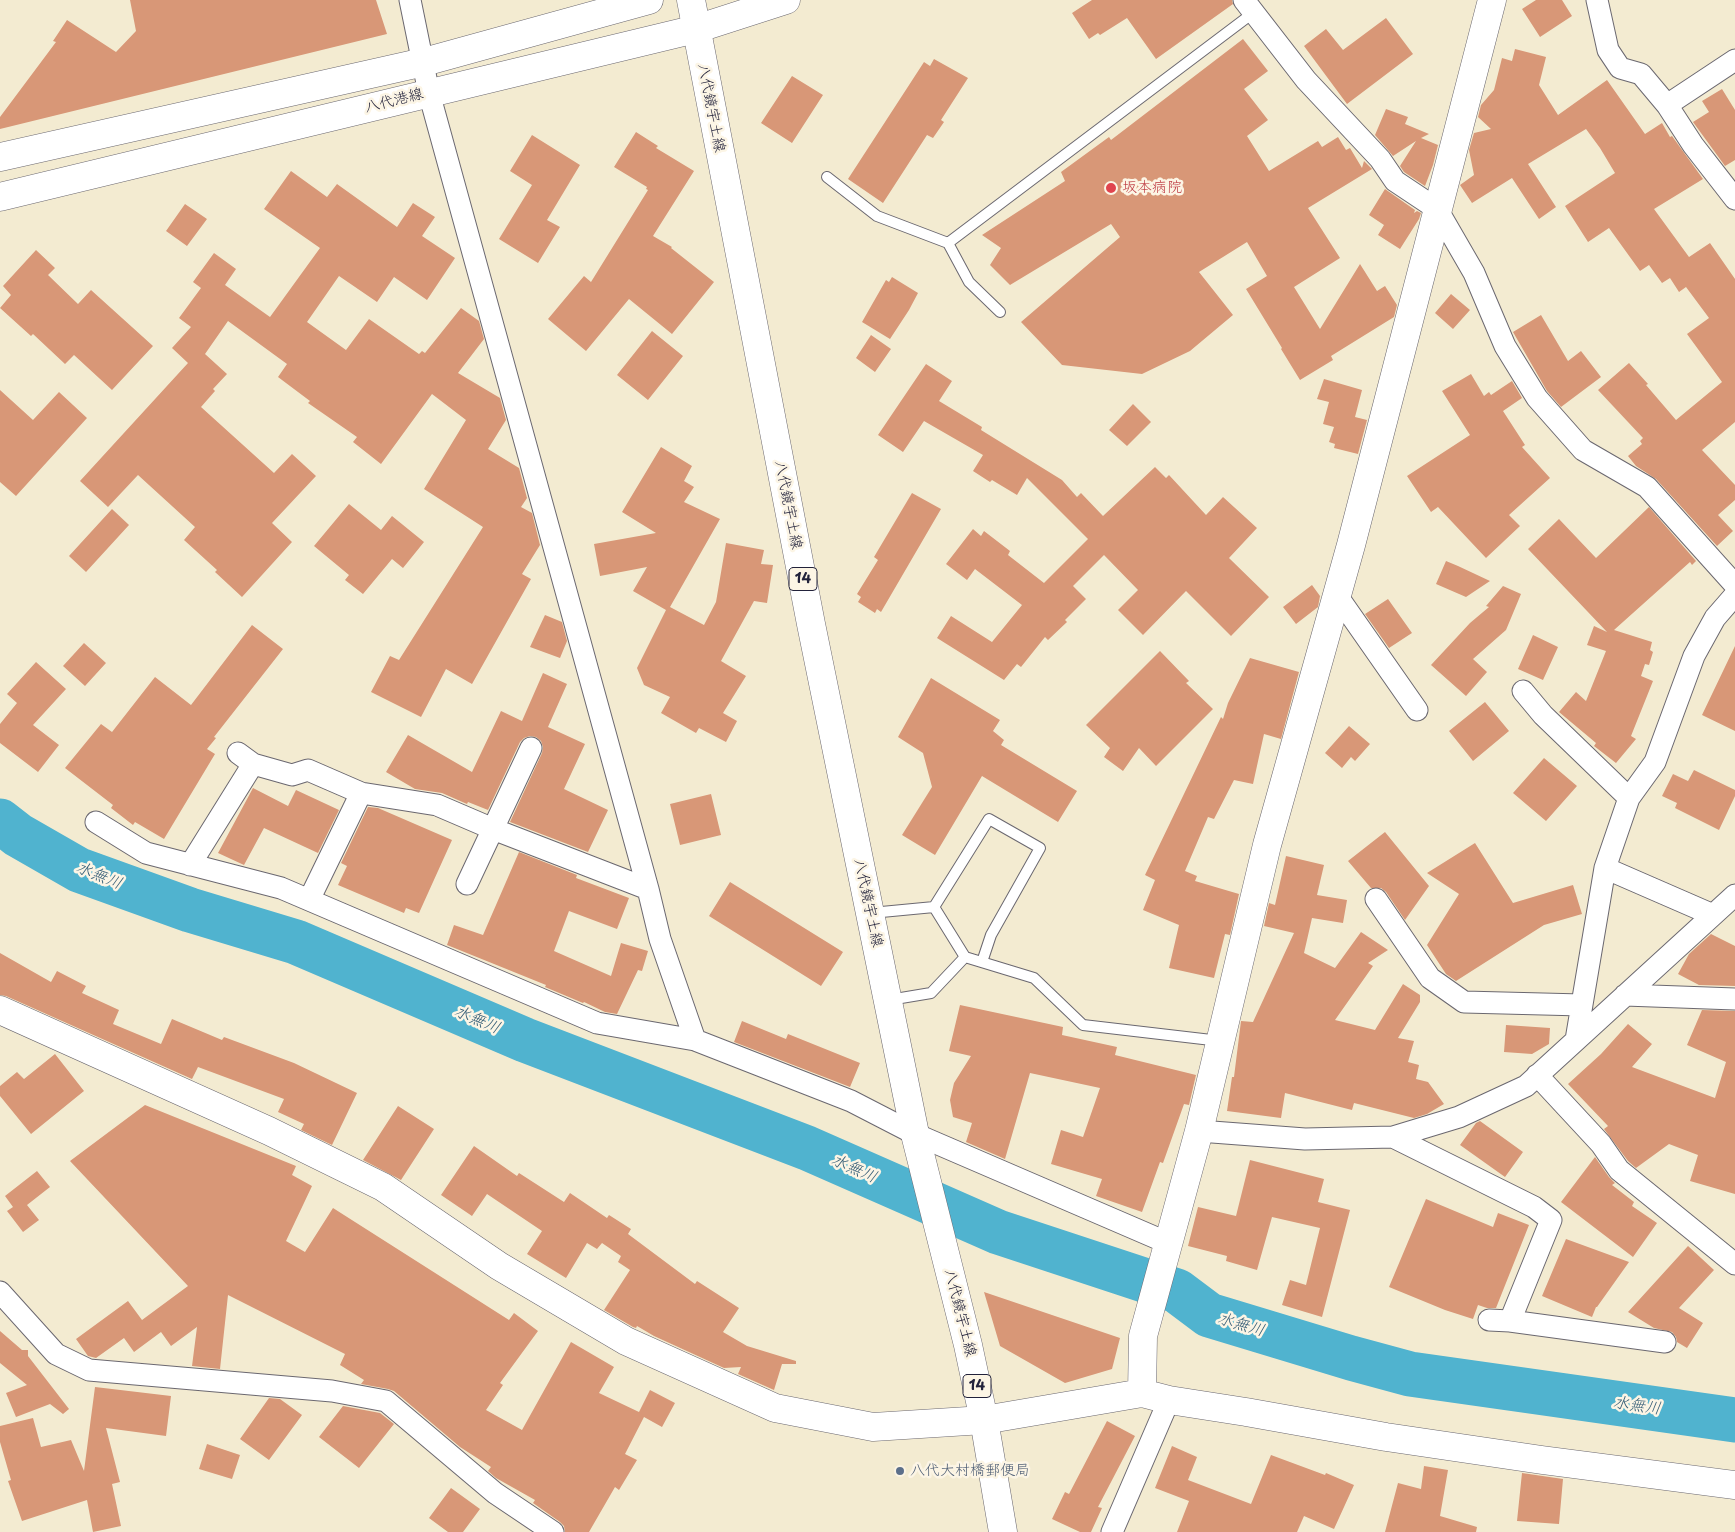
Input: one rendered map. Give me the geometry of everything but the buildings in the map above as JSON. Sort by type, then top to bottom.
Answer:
[{"type":"street","points":[[410,0],[429,93],[648,888],[660,939],[695,1040]]},
{"type":"street","name":"八代港線","points":[[0,158],[424,62],[649,0]]},
{"type":"street","name":"八代鏡宇土線","points":[[691,0],[811,624],[918,1145],[968,1345],[984,1420],[1003,1532]]},
{"type":"street","name":"八代港線","points":[[0,197],[696,29],[786,0]]},
{"type":"street","points":[[1142,1393],[1143,1336],[1199,1131],[1267,845],[1351,544],[1492,0]]},
{"type":"street","points":[[1597,0],[1608,50],[1620,68],[1641,74],[1667,106],[1693,145],[1735,199]]},
{"type":"street","points":[[1249,7],[1306,80],[1380,159],[1395,181],[1437,210],[1474,273],[1505,346],[1537,398],[1583,450],[1647,487],[1735,585]]},
{"type":"street","points":[[1667,106],[1735,60]]},
{"type":"street","points":[[1336,594],[1417,710]]},
{"type":"street","points":[[1576,1040],[1605,868],[1629,798],[1654,762],[1694,656],[1716,618],[1735,595]]},
{"type":"street","points":[[1523,691],[1543,714],[1629,798]]},
{"type":"street","points":[[467,884],[531,748]]},
{"type":"street","points":[[190,865],[246,758],[292,775],[308,770],[361,793],[437,805],[493,829],[648,888]]},
{"type":"street","points":[[309,900],[361,793]]},
{"type":"street","points":[[96,822],[146,853],[281,888],[597,1023],[695,1040],[851,1101],[918,1145],[1166,1252]]},
{"type":"street","points":[[1605,868],[1712,915]]},
{"type":"street","points":[[1199,1131],[1305,1139],[1393,1137],[1459,1117],[1526,1086],[1735,895]]},
{"type":"street","points":[[1376,898],[1430,978],[1464,1002],[1582,1005]]},
{"type":"street","points":[[1625,995],[1735,999]]},
{"type":"street","points":[[0,1010],[269,1131],[383,1187],[500,1266],[626,1341],[775,1408],[873,1427],[984,1420],[1142,1393],[1169,1400],[1386,1437],[1542,1460],[1735,1485]]},
{"type":"street","points":[[1537,1075],[1601,1144],[1619,1170],[1735,1264]]},
{"type":"street","points":[[1393,1137],[1534,1206],[1551,1220],[1510,1320]]},
{"type":"street","points":[[0,1292],[56,1354],[89,1370],[332,1391],[386,1401],[495,1493],[553,1532]]},
{"type":"street","points":[[1489,1320],[1510,1320],[1665,1342]]},
{"type":"street","points":[[1112,1532],[1169,1400]]},
{"type":"lane","points":[[948,243],[1249,7]]},
{"type":"lane","points":[[827,177],[877,216],[948,243],[969,282],[1000,312]]},
{"type":"lane","points":[[934,907],[989,819],[1040,848],[991,934],[982,962]]},
{"type":"lane","points":[[870,913],[934,907]]},
{"type":"lane","points":[[934,907],[966,957],[1034,978],[1083,1025],[1221,1041]]},
{"type":"lane","points":[[888,1000],[931,993],[966,957]]},
{"type":"waterway","name":"水無川","points":[[0,821],[18,835],[79,870],[190,910],[296,942],[525,1040],[807,1148],[998,1232],[1177,1291],[1209,1315],[1410,1374],[1735,1420]]},
{"type":"place","name":"坂本病院","points":[[1111,188]]},
{"type":"place","name":"八代大村橋郵便局","points":[[900,1471]]}]
